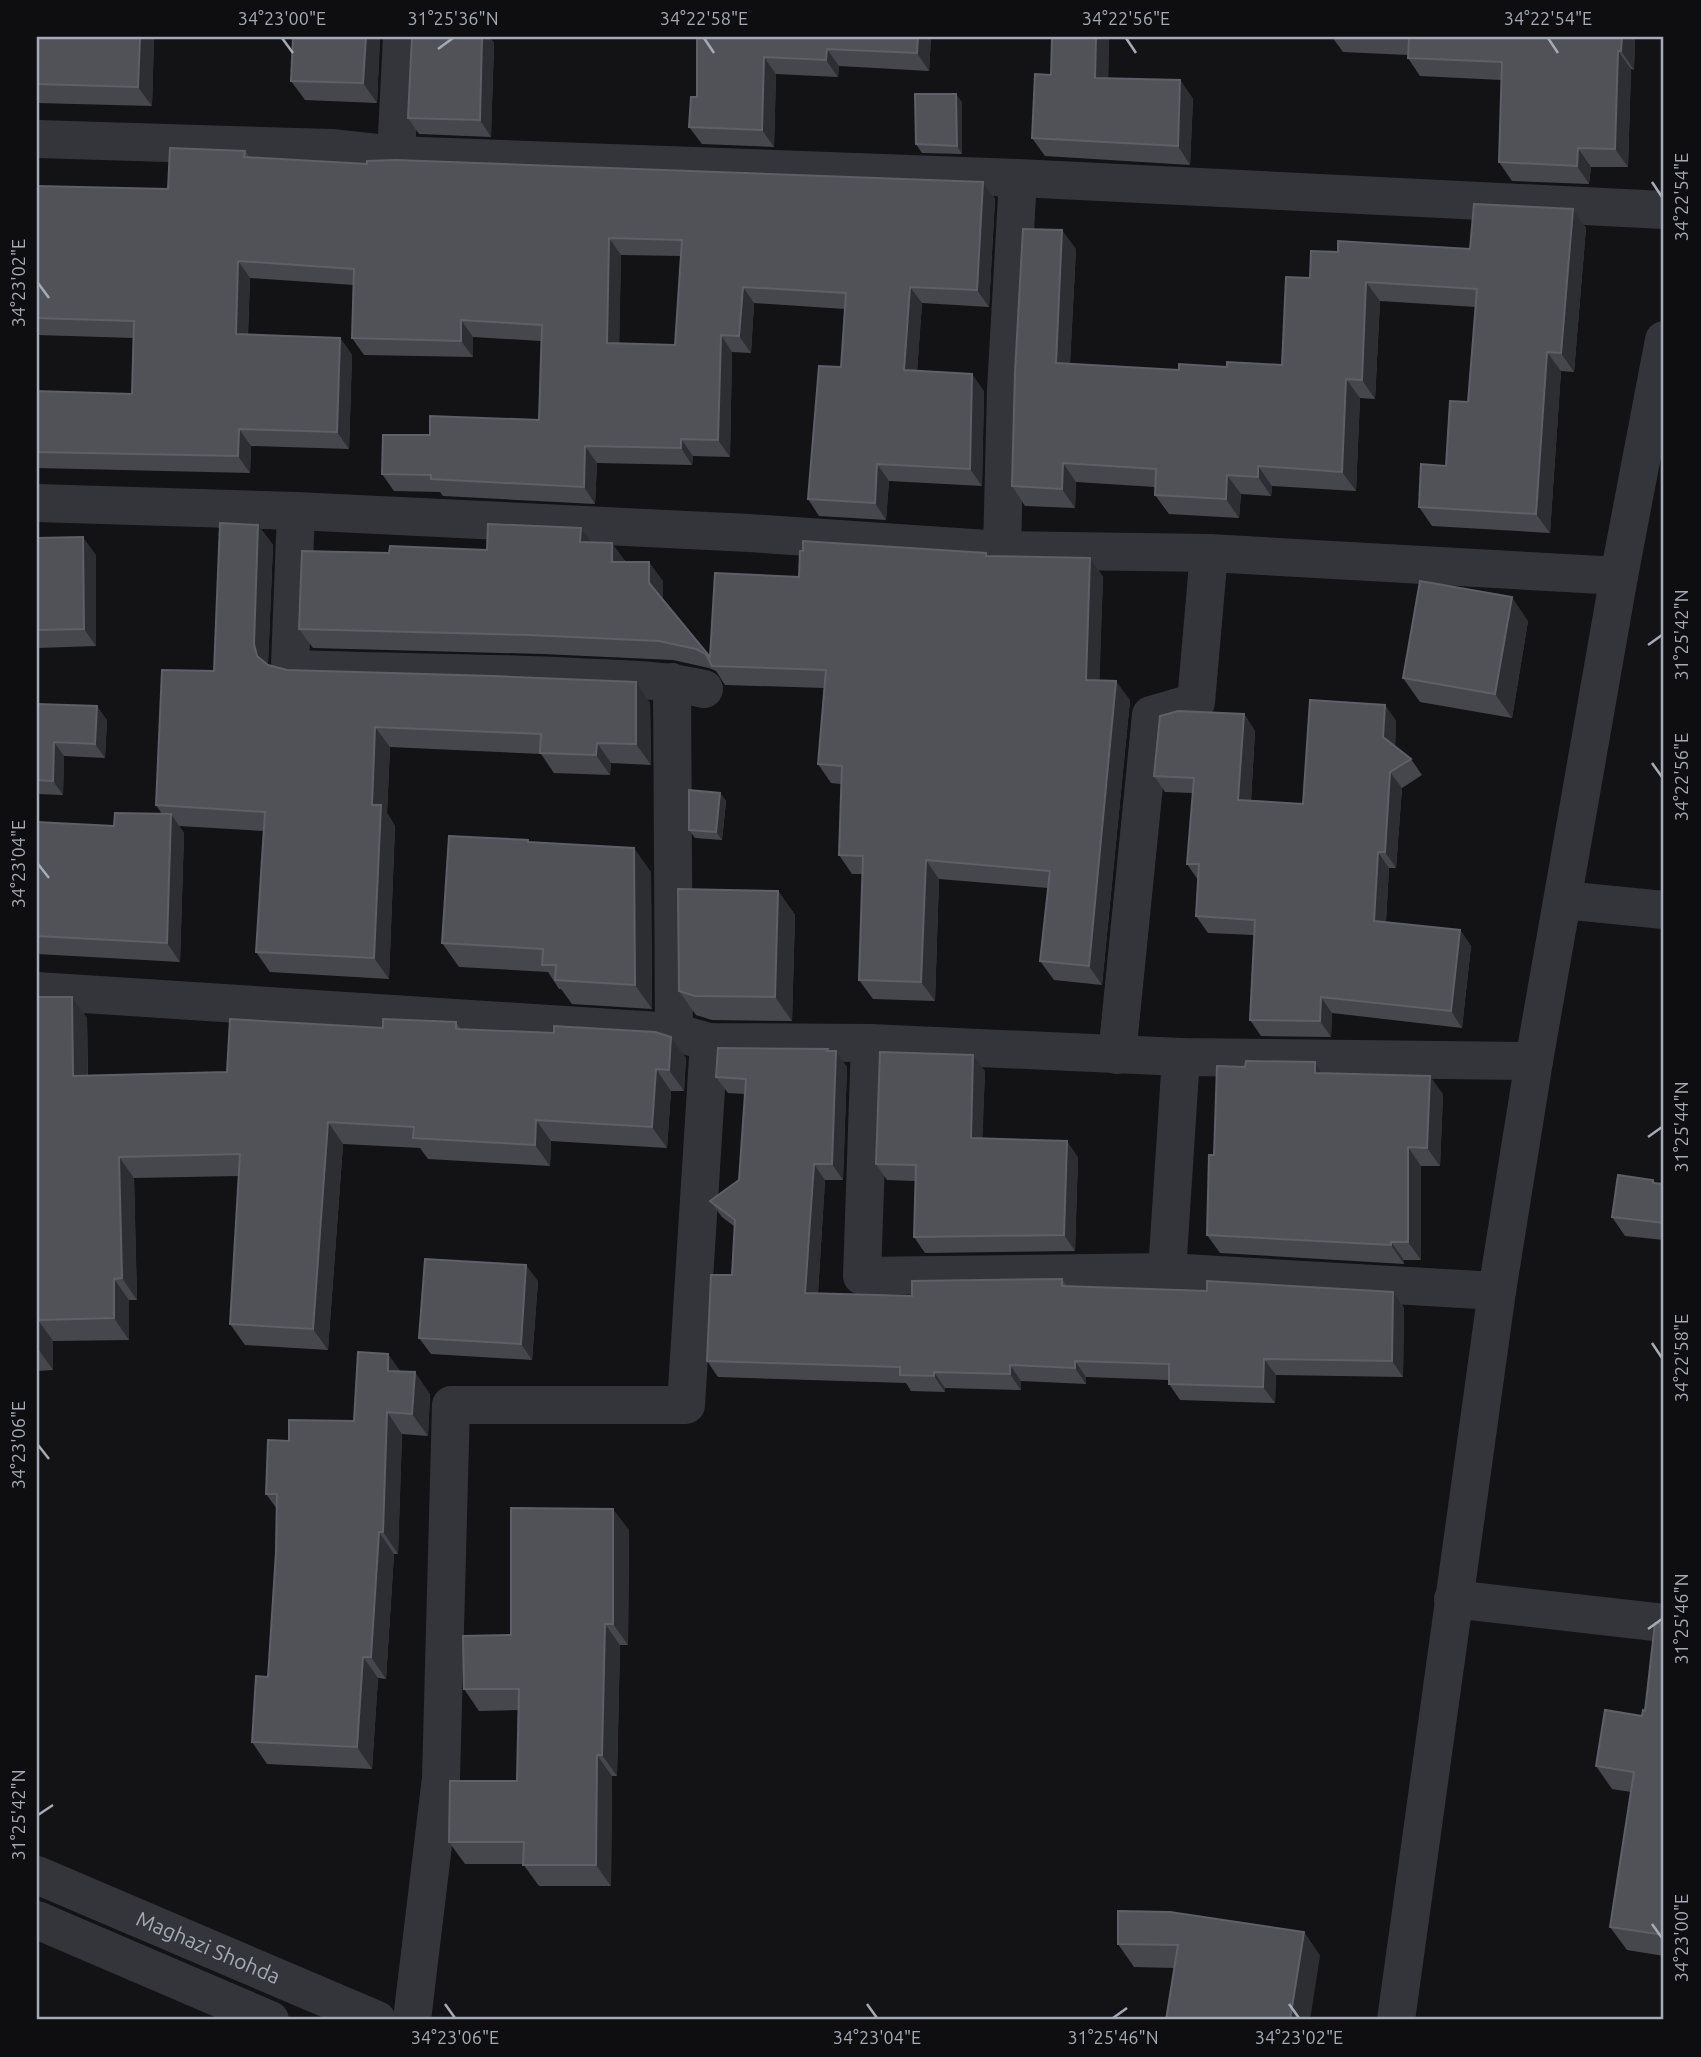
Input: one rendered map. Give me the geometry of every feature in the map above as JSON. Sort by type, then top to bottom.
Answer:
[{"type":"street","points":[[396,155],[402,37]]},
{"type":"street","points":[[37,139],[331,148],[396,155],[1018,178],[1664,210]]},
{"type":"street","points":[[1002,550],[1006,390],[1018,178]]},
{"type":"street","points":[[1396,2020],[1497,1291],[1534,1061],[1619,576],[1664,340]]},
{"type":"street","points":[[37,503],[296,511],[749,533],[1002,550],[1209,553],[1619,576]]},
{"type":"street","points":[[296,511],[289,665],[302,669],[392,673],[499,672],[688,686],[692,1037],[686,1405],[451,1405],[441,1777],[412,2020]]},
{"type":"street","points":[[1117,1055],[1151,715],[1196,702],[1209,553]]},
{"type":"street","points":[[1563,901],[1664,910]]},
{"type":"street","points":[[37,991],[692,1037],[1181,1057],[1534,1061]]},
{"type":"street","points":[[870,1043],[862,1276],[1167,1272],[1497,1291]]},
{"type":"street","points":[[1167,1272],[1181,1057]]},
{"type":"street","points":[[1453,1599],[1664,1623]]},
{"type":"street","name":"Maghazi Shohda","points":[[37,1875],[377,2020]]},
{"type":"street","name":"Maghazi Shohda","points":[[37,1920],[270,2020]]},
{"type":"building","points":[[37,37],[140,37],[138,87],[37,84]]},
{"type":"building","points":[[293,37],[366,37],[363,83],[291,81]]},
{"type":"building","points":[[412,37],[482,37],[480,120],[408,118]]},
{"type":"building","points":[[697,37],[918,37],[917,53],[827,49],[826,60],[764,57],[762,130],[689,127],[691,97],[697,97]]},
{"type":"building","points":[[1052,37],[1096,37],[1095,78],[1180,80],[1178,146],[1032,138],[1035,74],[1051,75]]},
{"type":"building","points":[[1391,37],[1622,37],[1621,51],[1618,51],[1615,149],[1578,148],[1577,166],[1499,162],[1502,62],[1408,58],[1409,38]]},
{"type":"building","points":[[915,94],[956,94],[957,146],[916,144]]},
{"type":"building","points":[[170,148],[245,151],[244,157],[367,164],[367,161],[396,160],[983,182],[977,290],[910,287],[904,370],[972,374],[970,469],[877,464],[875,503],[808,499],[819,366],[841,367],[846,293],[743,287],[739,336],[721,335],[718,440],[681,439],[681,448],[585,446],[584,487],[431,479],[431,475],[382,474],[383,435],[430,435],[430,416],[539,420],[542,325],[461,320],[461,341],[352,338],[354,269],[238,261],[236,334],[340,338],[337,432],[239,429],[238,456],[37,452],[37,391],[132,394],[134,321],[37,318],[37,186],[168,189]],"holes":[[[609,238],[682,240],[675,345],[607,343]]]},
{"type":"building","points":[[1474,204],[1573,209],[1561,353],[1547,352],[1536,514],[1419,507],[1421,464],[1446,466],[1450,401],[1468,402],[1477,289],[1366,282],[1362,380],[1346,379],[1342,472],[1258,466],[1258,477],[1227,475],[1226,499],[1155,495],[1156,469],[1063,463],[1062,489],[1012,486],[1023,229],[1062,230],[1056,363],[1179,370],[1179,364],[1227,367],[1227,362],[1282,365],[1286,277],[1310,278],[1311,251],[1338,252],[1338,241],[1470,249]]},
{"type":"building","points":[[220,523],[258,525],[254,644],[257,656],[268,665],[287,670],[636,682],[636,744],[597,743],[596,755],[540,753],[541,734],[375,727],[372,805],[381,805],[374,958],[256,952],[265,812],[156,805],[162,670],[214,671]]},
{"type":"building","points":[[488,524],[581,528],[580,542],[612,543],[612,562],[649,562],[649,583],[710,657],[715,573],[799,577],[803,541],[986,553],[986,556],[1090,558],[1086,680],[1116,681],[1089,966],[1040,961],[1050,871],[926,860],[921,982],[859,980],[863,856],[839,855],[842,766],[818,764],[826,670],[712,666],[706,654],[696,649],[659,641],[299,629],[302,551],[389,553],[390,546],[487,550]]},
{"type":"building","points":[[83,537],[84,629],[37,630],[37,538]]},
{"type":"building","points":[[1420,581],[1512,597],[1495,694],[1403,678]]},
{"type":"building","points":[[1310,700],[1385,705],[1383,737],[1411,759],[1390,772],[1385,852],[1378,852],[1374,921],[1460,930],[1451,1011],[1321,997],[1320,1021],[1250,1020],[1255,920],[1196,916],[1199,864],[1187,864],[1194,778],[1154,776],[1160,716],[1178,711],[1244,714],[1238,800],[1303,804]]},
{"type":"building","points":[[37,704],[97,706],[95,744],[54,742],[53,781],[37,780]]},
{"type":"building","points":[[689,790],[720,793],[716,832],[689,830]]},
{"type":"building","points":[[115,813],[171,814],[167,943],[37,936],[37,822],[114,826]]},
{"type":"building","points":[[449,836],[634,848],[635,985],[555,980],[556,965],[542,965],[543,949],[442,943]]},
{"type":"building","points":[[678,889],[778,891],[775,997],[695,996],[679,991]]},
{"type":"building","points":[[37,997],[72,997],[73,1076],[227,1072],[230,1019],[383,1028],[383,1019],[456,1022],[456,1029],[554,1033],[554,1026],[655,1032],[671,1037],[669,1070],[656,1069],[652,1127],[536,1120],[535,1145],[413,1138],[414,1127],[328,1122],[313,1329],[230,1324],[240,1154],[119,1157],[122,1278],[114,1279],[114,1318],[38,1320],[37,1349]]},
{"type":"building","points":[[718,1048],[836,1051],[832,1164],[814,1164],[805,1293],[912,1296],[912,1281],[1062,1279],[1062,1286],[1207,1291],[1207,1281],[1393,1292],[1392,1361],[1264,1359],[1263,1387],[1169,1384],[1169,1364],[1075,1361],[1075,1368],[1010,1365],[1010,1374],[934,1372],[934,1376],[900,1375],[900,1367],[707,1361],[711,1275],[732,1275],[735,1220],[710,1201],[739,1180],[746,1079],[716,1077]]},
{"type":"building","points":[[880,1052],[973,1055],[971,1138],[1067,1141],[1064,1235],[914,1237],[916,1165],[876,1164]]},
{"type":"building","points":[[1246,1061],[1315,1062],[1315,1073],[1430,1076],[1427,1148],[1408,1147],[1408,1242],[1391,1242],[1391,1245],[1207,1235],[1209,1155],[1214,1155],[1217,1066],[1245,1067]]},
{"type":"building","points":[[1618,1175],[1664,1184],[1664,1223],[1612,1217]]},
{"type":"building","points":[[425,1259],[526,1265],[521,1344],[419,1338]]},
{"type":"building","points":[[358,1352],[388,1354],[388,1371],[415,1372],[412,1414],[387,1412],[383,1532],[379,1532],[371,1657],[363,1657],[357,1747],[252,1742],[256,1676],[268,1677],[276,1552],[277,1494],[266,1494],[268,1440],[289,1441],[289,1420],[354,1421]]},
{"type":"building","points":[[511,1508],[613,1509],[613,1624],[605,1624],[602,1755],[597,1755],[596,1865],[523,1865],[524,1842],[449,1842],[450,1781],[517,1781],[519,1689],[464,1689],[463,1636],[511,1635]]},
{"type":"building","points":[[1655,1623],[1664,1624],[1664,1935],[1610,1927],[1634,1772],[1596,1766],[1605,1710],[1642,1716],[1643,1710],[1645,1711]]},
{"type":"building","points":[[1118,1911],[1170,1912],[1304,1932],[1290,2020],[1166,2020],[1178,1945],[1118,1944]]}]
